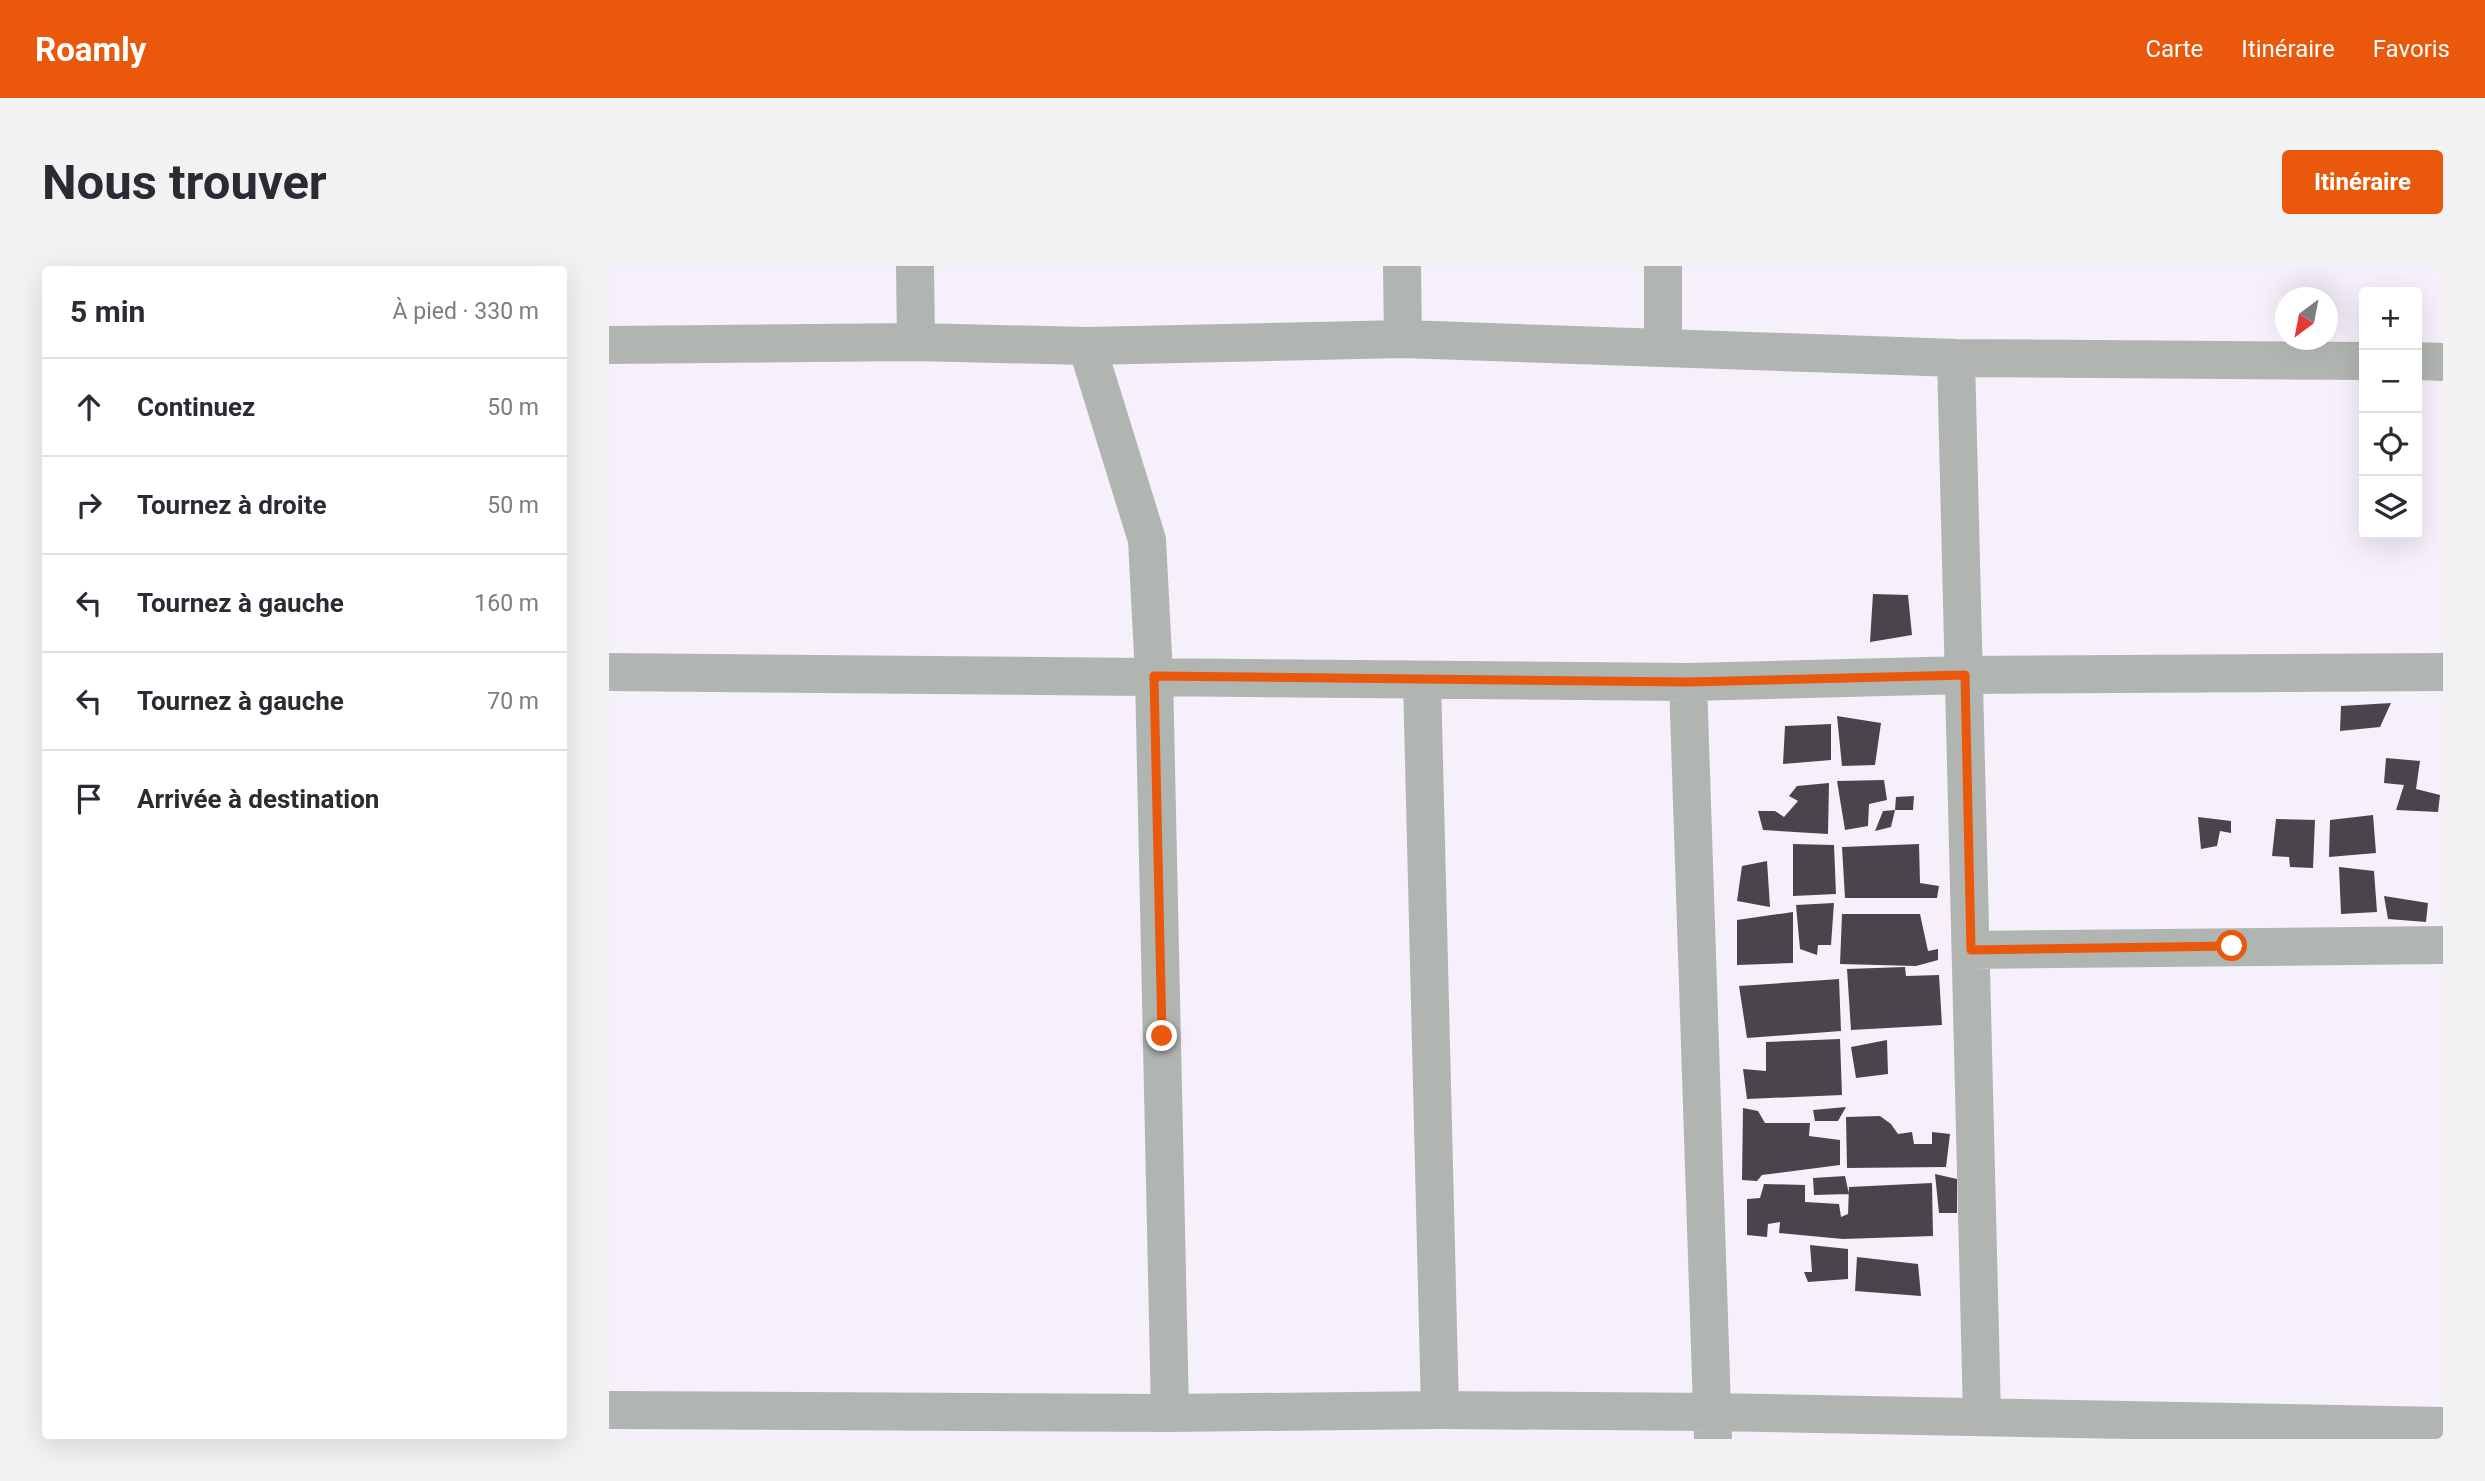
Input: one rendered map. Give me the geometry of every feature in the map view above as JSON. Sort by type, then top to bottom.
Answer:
[{"type":"street","points":[[915,266],[916,342]]},
{"type":"street","points":[[1402,266],[1403,340]]},
{"type":"street","points":[[1663,266],[1663,348]]},
{"type":"street","points":[[609,345],[916,342],[1087,346],[1403,340],[1956,358],[2359,361]]},
{"type":"street","points":[[1087,346],[1145,529],[1154,676],[1170,1413]]},
{"type":"street","points":[[1956,358],[1982,1416]]},
{"type":"street","points":[[2422,361],[2443,362]]},
{"type":"street","points":[[609,672],[1688,682],[1965,675],[2443,672]]},
{"type":"street","points":[[1422,680],[1440,1410]]},
{"type":"street","points":[[1688,682],[1713,1425]]},
{"type":"street","points":[[1971,950],[2443,945]]},
{"type":"street","points":[[609,1410],[914,1425],[1170,1413],[1440,1410],[1713,1425],[1982,1416],[2443,1426]]},
{"type":"building","points":[[1873,594],[1908,595],[1912,635],[1870,642]]},
{"type":"building","points":[[2391,703],[2380,727],[2340,731],[2341,706]]},
{"type":"building","points":[[1837,716],[1881,723],[1875,765],[1842,766]]},
{"type":"building","points":[[1831,724],[1831,760],[1783,764],[1785,726]]},
{"type":"building","points":[[2386,758],[2420,761],[2416,789],[2440,795],[2438,812],[2396,810],[2404,785],[2384,783]]},
{"type":"building","points":[[1884,780],[1887,800],[1869,804],[1868,826],[1845,830],[1837,781]]},
{"type":"building","points":[[1829,783],[1828,834],[1763,830],[1758,811],[1775,811],[1784,817],[1798,801],[1789,796],[1797,786]]},
{"type":"building","points":[[1914,796],[1913,810],[1895,810],[1896,797]]},
{"type":"building","points":[[1895,810],[1891,827],[1875,831],[1883,811]]},
{"type":"building","points":[[2373,815],[2376,853],[2329,857],[2330,820]]},
{"type":"building","points":[[2198,817],[2231,821],[2231,833],[2220,831],[2217,846],[2201,849]]},
{"type":"building","points":[[2276,819],[2315,820],[2313,868],[2290,867],[2289,857],[2272,856]]},
{"type":"building","points":[[1793,844],[1834,845],[1836,894],[1793,896]]},
{"type":"building","points":[[1919,844],[1920,883],[1939,886],[1937,898],[1845,898],[1842,847]]},
{"type":"building","points":[[1767,861],[1770,907],[1737,901],[1742,866]]},
{"type":"building","points":[[2339,867],[2374,871],[2377,912],[2341,914]]},
{"type":"building","points":[[2384,896],[2428,903],[2426,922],[2388,919]]},
{"type":"building","points":[[1834,903],[1831,945],[1818,945],[1817,955],[1800,949],[1796,905]]},
{"type":"building","points":[[1793,912],[1793,963],[1737,965],[1737,920]]},
{"type":"building","points":[[1842,914],[1920,914],[1928,951],[1938,949],[1938,960],[1916,966],[1840,964]]},
{"type":"building","points":[[1905,967],[1906,976],[1939,975],[1942,1025],[1851,1030],[1847,969]]},
{"type":"building","points":[[1839,979],[1841,1031],[1747,1038],[1739,986]]},
{"type":"building","points":[[1840,1039],[1842,1095],[1747,1099],[1743,1069],[1766,1071],[1766,1042]]},
{"type":"building","points":[[1887,1040],[1888,1074],[1856,1078],[1851,1047]]},
{"type":"building","points":[[1846,1107],[1838,1121],[1815,1121],[1813,1110]]},
{"type":"building","points":[[1743,1108],[1758,1111],[1765,1123],[1810,1123],[1809,1136],[1840,1140],[1840,1165],[1762,1175],[1757,1181],[1742,1180]]},
{"type":"building","points":[[1880,1116],[1891,1124],[1898,1134],[1912,1132],[1914,1144],[1932,1144],[1932,1132],[1950,1134],[1946,1167],[1847,1168],[1846,1117]]},
{"type":"building","points":[[1935,1174],[1957,1179],[1957,1213],[1939,1213]]},
{"type":"building","points":[[1845,1176],[1849,1194],[1814,1195],[1813,1178]]},
{"type":"building","points":[[1932,1183],[1933,1236],[1843,1239],[1779,1233],[1780,1222],[1768,1224],[1767,1237],[1747,1235],[1747,1199],[1760,1198],[1764,1184],[1805,1185],[1805,1202],[1839,1204],[1841,1217],[1848,1214],[1849,1187]]},
{"type":"building","points":[[1810,1245],[1848,1249],[1848,1279],[1808,1282],[1804,1272],[1812,1272]]},
{"type":"building","points":[[1857,1257],[1918,1264],[1921,1296],[1855,1291]]},
{"type":"route","points":[[1162,1036],[1154,676],[1688,682],[1965,675],[1971,950],[2232,946]]}]
